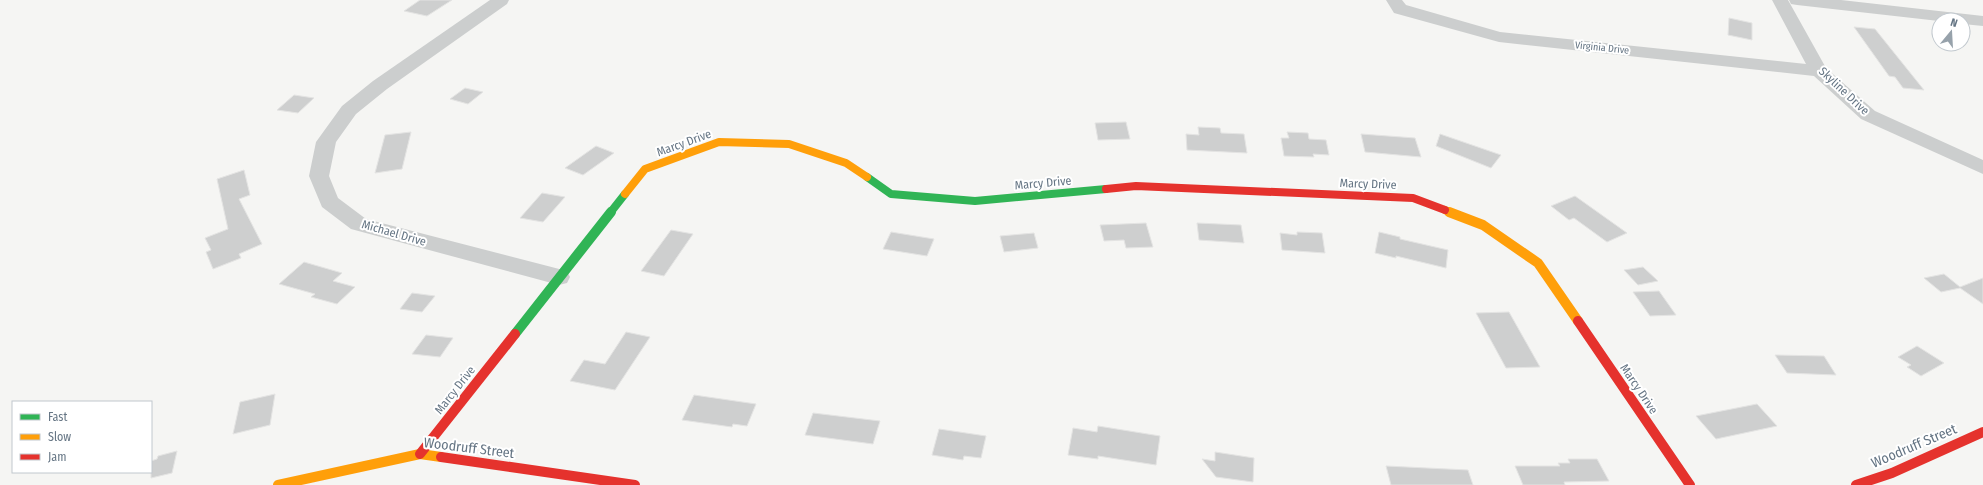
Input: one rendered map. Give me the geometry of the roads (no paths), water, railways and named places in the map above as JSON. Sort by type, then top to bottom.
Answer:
[{"type":"street","name":"Michael Drive","points":[[501,0],[380,85],[349,110],[326,142],[319,176],[329,202],[359,224],[559,277]]},
{"type":"street","name":"Virginia Drive","points":[[1394,0],[1400,9],[1499,37],[1819,71]]},
{"type":"street","name":"Skyline Drive","points":[[1780,0],[1819,71],[1868,116],[1983,168]]},
{"type":"street","points":[[1797,0],[1983,21]]},
{"type":"street","name":"Marcy Drive","points":[[420,454],[645,169],[719,142],[789,144],[846,163],[890,194],[975,201],[1136,186],[1413,198],[1483,225],[1538,263],[1690,485]]},
{"type":"street","name":"Woodruff Street","points":[[1856,485],[1892,473],[1983,432]]},
{"type":"street","name":"Woodruff Street","points":[[278,485],[420,454],[550,479],[635,485]]}]
